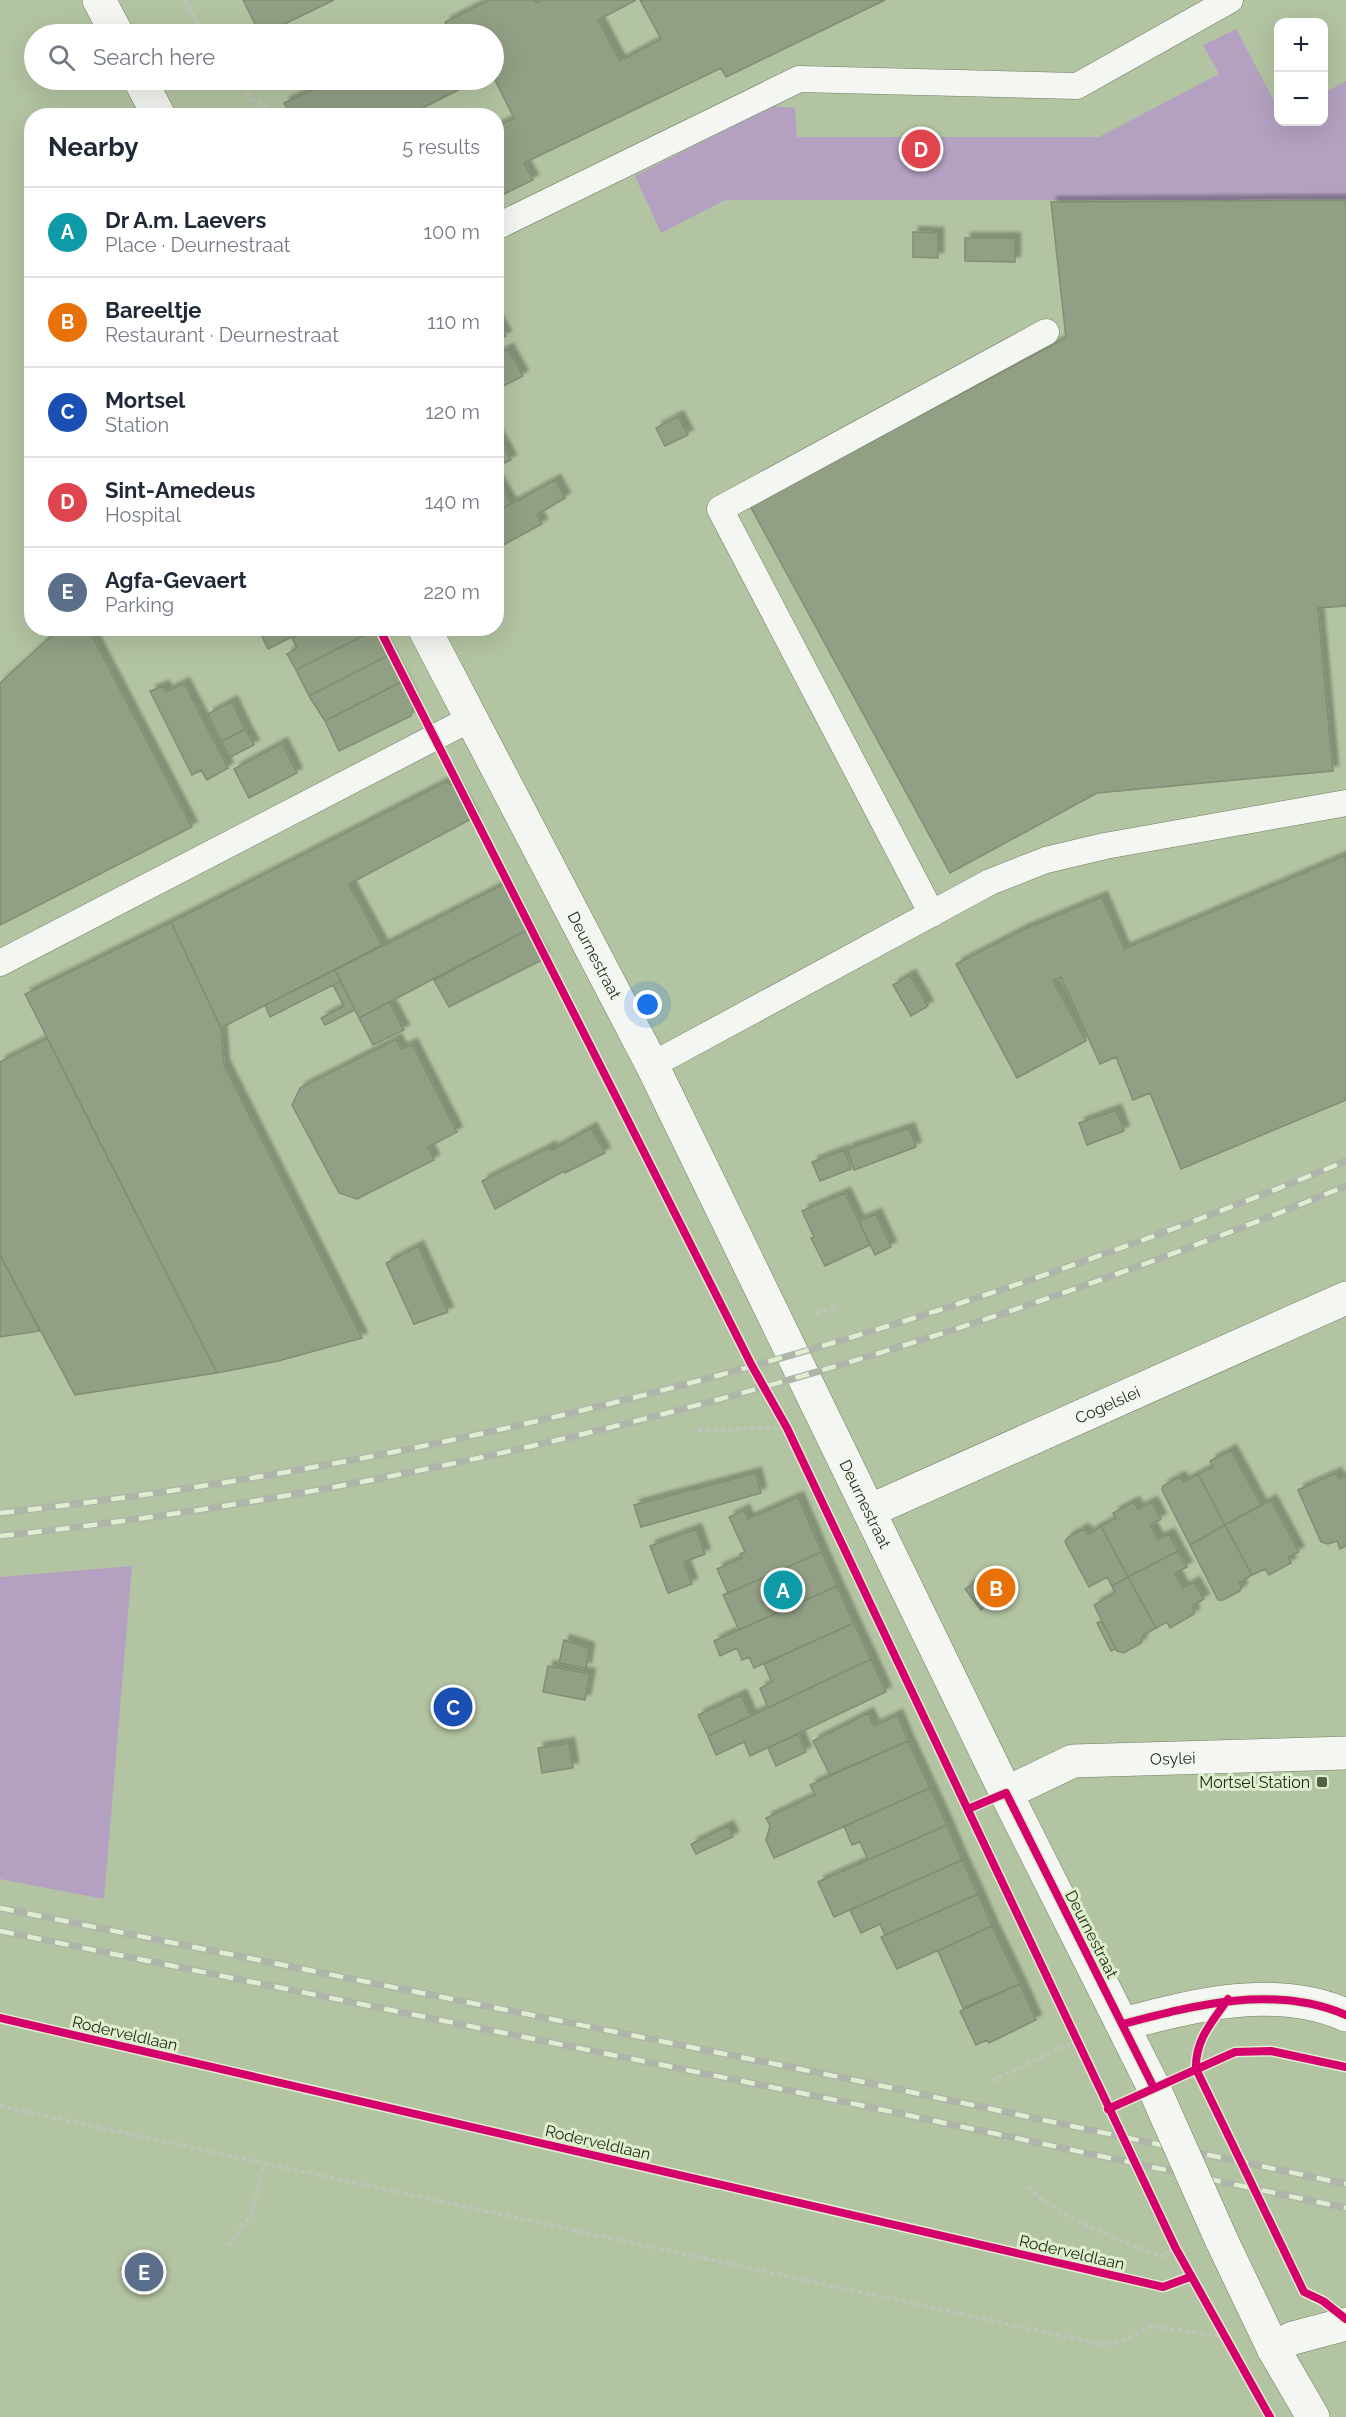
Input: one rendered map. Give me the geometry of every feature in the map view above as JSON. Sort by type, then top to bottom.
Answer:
[{"type":"street","points":[[99,0],[112,24]]},
{"type":"street","points":[[145,90],[155,108]]},
{"type":"street","name":"Deurnestraat","points":[[428,636],[652,1065],[1006,1793],[1154,2088],[1221,2239],[1273,2348],[1313,2417]]},
{"type":"street","name":"Cogelslei","points":[[869,1511],[1346,1298]]},
{"type":"street","name":"Osylei","points":[[1006,1793],[1073,1761],[1346,1753]]},
{"type":"street","points":[[1123,2024],[1228,1999],[1294,2001],[1328,2007],[1346,2015]]},
{"type":"street","points":[[1273,2348],[1293,2338],[1346,2324]]},
{"type":"lane","points":[[504,223],[799,79],[1077,86],[1230,0]]},
{"type":"lane","points":[[932,914],[720,509],[1046,332]]},
{"type":"lane","points":[[0,963],[472,718]]},
{"type":"lane","points":[[652,1065],[990,882],[1046,860],[1105,846],[1346,803]]},
{"type":"path","points":[[185,0],[198,24]]},
{"type":"path","points":[[245,90],[251,99],[269,108]]},
{"type":"path","points":[[698,1430],[787,1428],[821,1415]]},
{"type":"path","points":[[781,1418],[792,1438]]},
{"type":"path","points":[[1073,2029],[1083,2049]]},
{"type":"path","points":[[992,2081],[1078,2040]]},
{"type":"path","points":[[0,2106],[1100,2344],[1120,2343],[1151,2326],[1223,2336]]},
{"type":"path","points":[[228,2246],[252,2214],[264,2164]]},
{"type":"path","points":[[1028,2187],[1042,2201],[1139,2248],[1162,2256],[1175,2247]]},
{"type":"path","points":[[1170,2237],[1180,2257]]},
{"type":"path","points":[[1217,2326],[1228,2346]]},
{"type":"shaded area","points":[[1236,29],[1274,100],[1274,126],[1328,126],[1328,91],[1346,81],[1346,200],[725,200],[661,233],[635,176],[772,106],[795,108],[797,137],[1099,137],[1219,74],[1203,45]]},
{"type":"shaded area","points":[[132,1566],[104,1899],[0,1879],[0,1577]]},
{"type":"building","points":[[243,0],[334,0],[285,24],[255,24]]},
{"type":"building","points":[[489,0],[534,0],[536,3],[542,0],[636,0],[598,20],[620,61],[661,39],[640,0],[885,0],[726,77],[721,68],[524,163],[533,180],[504,194],[504,123],[514,118],[500,90],[504,90],[504,24],[446,24],[445,22]]},
{"type":"building","points":[[311,90],[458,90],[423,108],[287,108],[284,103]]},
{"type":"building","points":[[1346,200],[1346,606],[1318,608],[1333,771],[1097,793],[950,873],[750,506],[1066,338],[1051,202]]},
{"type":"building","points":[[913,232],[938,233],[938,258],[913,257]]},
{"type":"building","points":[[965,238],[1015,238],[1015,262],[965,261]]},
{"type":"building","points":[[508,349],[523,376],[504,386],[504,351]]},
{"type":"building","points":[[678,416],[688,435],[665,446],[656,428]]},
{"type":"building","points":[[504,447],[511,460],[504,463]]},
{"type":"building","points":[[555,480],[565,498],[537,515],[542,524],[504,545],[504,508]]},
{"type":"building","points":[[504,492],[511,504],[504,508]]},
{"type":"building","points":[[51,636],[92,636],[192,827],[0,925],[0,683]]},
{"type":"building","points":[[262,636],[294,636],[268,649]]},
{"type":"building","points":[[296,636],[362,636],[296,670],[287,654],[297,648],[292,638]]},
{"type":"building","points":[[362,636],[380,636],[389,655],[309,696],[296,670]]},
{"type":"building","points":[[389,655],[403,681],[325,721],[309,696]]},
{"type":"building","points":[[403,681],[414,703],[411,716],[339,751],[325,721]]},
{"type":"building","points":[[184,683],[228,768],[207,780],[201,770],[192,775],[150,691],[164,686],[166,692]]},
{"type":"building","points":[[232,701],[245,729],[221,742],[208,714]]},
{"type":"building","points":[[245,729],[254,745],[230,757],[221,742]]},
{"type":"building","points":[[282,743],[297,773],[249,798],[234,769]]},
{"type":"building","points":[[445,782],[455,786],[473,818],[349,884],[382,945],[221,1028],[171,922]]},
{"type":"building","points":[[1346,855],[1346,1100],[1181,1169],[1150,1093],[1133,1100],[1116,1057],[1100,1064],[1061,977],[1053,981],[1086,1041],[1017,1078],[956,964],[1022,930],[1102,897],[1124,949]]},
{"type":"building","points":[[504,884],[527,930],[359,1018],[335,970]]},
{"type":"building","points":[[171,922],[221,1028],[224,1065],[362,1338],[278,1361],[217,1373],[25,994]]},
{"type":"building","points":[[527,930],[544,959],[449,1007],[434,980]]},
{"type":"building","points":[[335,970],[341,981],[270,1017],[265,1005]]},
{"type":"building","points":[[910,975],[928,1006],[911,1016],[893,985]]},
{"type":"building","points":[[341,981],[355,1010],[325,1025],[321,1018],[344,1006],[333,985]]},
{"type":"building","points":[[389,1002],[404,1030],[373,1045],[359,1018]]},
{"type":"building","points":[[47,1038],[217,1373],[75,1395],[0,1255],[0,1062]]},
{"type":"building","points":[[396,1039],[401,1049],[412,1044],[457,1132],[428,1147],[434,1160],[357,1199],[339,1193],[292,1105],[300,1088]]},
{"type":"building","points":[[1116,1110],[1124,1131],[1087,1145],[1079,1123]]},
{"type":"building","points":[[591,1128],[605,1153],[565,1173],[564,1171],[495,1209],[482,1181],[550,1147],[552,1150]]},
{"type":"building","points":[[909,1128],[916,1147],[854,1170],[847,1149]]},
{"type":"building","points":[[844,1150],[851,1169],[820,1181],[812,1162]]},
{"type":"building","points":[[845,1193],[870,1245],[825,1266],[811,1238],[814,1237],[802,1211]]},
{"type":"building","points":[[876,1214],[891,1247],[875,1255],[859,1221]]},
{"type":"building","points":[[418,1246],[448,1312],[414,1324],[386,1263]]},
{"type":"building","points":[[0,1255],[40,1331],[0,1337]]},
{"type":"building","points":[[1231,1450],[1261,1505],[1225,1525],[1198,1474],[1213,1467],[1210,1461]]},
{"type":"building","points":[[756,1473],[761,1493],[641,1527],[634,1505]]},
{"type":"building","points":[[1336,1473],[1339,1479],[1346,1475],[1346,1546],[1340,1549],[1337,1541],[1328,1544],[1321,1542],[1298,1490]]},
{"type":"building","points":[[1198,1474],[1225,1525],[1190,1545],[1162,1490],[1163,1486],[1179,1477],[1184,1482]]},
{"type":"building","points":[[798,1497],[822,1552],[728,1593],[717,1569],[742,1558],[740,1554],[745,1552],[729,1517],[744,1510],[748,1519]]},
{"type":"building","points":[[1271,1500],[1299,1552],[1288,1557],[1291,1563],[1269,1575],[1265,1569],[1252,1575],[1225,1525]]},
{"type":"building","points":[[1134,1502],[1138,1509],[1152,1502],[1161,1519],[1150,1525],[1158,1539],[1169,1534],[1178,1551],[1128,1577],[1101,1526],[1116,1518],[1113,1513]]},
{"type":"building","points":[[1225,1525],[1252,1575],[1239,1583],[1242,1587],[1240,1591],[1223,1600],[1218,1600],[1190,1545]]},
{"type":"building","points":[[1101,1526],[1128,1577],[1112,1586],[1107,1577],[1089,1587],[1065,1542],[1067,1538],[1083,1529],[1088,1534]]},
{"type":"building","points":[[696,1529],[705,1554],[684,1562],[692,1584],[668,1593],[650,1546]]},
{"type":"building","points":[[1178,1551],[1187,1567],[1175,1573],[1183,1588],[1194,1582],[1204,1599],[1193,1605],[1194,1614],[1170,1628],[1167,1622],[1156,1628],[1128,1577]]},
{"type":"building","points":[[822,1552],[837,1586],[739,1630],[723,1595]]},
{"type":"building","points":[[988,1573],[1004,1593],[981,1610],[965,1589]]},
{"type":"building","points":[[1128,1577],[1156,1628],[1143,1635],[1141,1643],[1124,1653],[1117,1651],[1094,1605],[1115,1593],[1112,1586]]},
{"type":"building","points":[[837,1586],[854,1623],[754,1668],[749,1657],[742,1660],[737,1648],[720,1656],[714,1641]]},
{"type":"building","points":[[1102,1621],[1116,1649],[1111,1651],[1097,1623]]},
{"type":"building","points":[[854,1623],[871,1659],[768,1708],[760,1688],[772,1682],[764,1664]]},
{"type":"building","points":[[564,1640],[589,1648],[586,1668],[559,1663]]},
{"type":"building","points":[[871,1659],[886,1692],[750,1756],[744,1742],[716,1755],[708,1736]]},
{"type":"building","points":[[548,1666],[590,1674],[585,1700],[543,1692]]},
{"type":"building","points":[[741,1695],[751,1716],[708,1736],[698,1715]]},
{"type":"building","points":[[868,1713],[874,1726],[897,1715],[908,1741],[830,1775],[813,1741]]},
{"type":"building","points":[[798,1734],[806,1752],[776,1766],[768,1748]]},
{"type":"building","points":[[908,1741],[930,1788],[774,1858],[766,1840],[770,1826],[766,1818],[815,1795],[810,1785]]},
{"type":"building","points":[[569,1743],[573,1768],[542,1773],[538,1748]]},
{"type":"building","points":[[930,1788],[947,1825],[868,1860],[860,1842],[852,1845],[844,1826]]},
{"type":"building","points":[[947,1825],[962,1860],[834,1917],[818,1882]]},
{"type":"building","points":[[728,1826],[733,1837],[696,1854],[691,1844]]},
{"type":"building","points":[[962,1860],[978,1894],[885,1935],[880,1924],[861,1933],[850,1910]]},
{"type":"building","points":[[978,1894],[992,1926],[897,1969],[881,1937]]},
{"type":"building","points":[[992,1926],[1020,1984],[963,2008],[938,1951]]},
{"type":"building","points":[[1020,1984],[1036,2020],[989,2043],[987,2040],[976,2045],[960,2011]]},
{"type":"railway","points":[[0,1513],[173,1490],[345,1461],[516,1426],[685,1384],[853,1337],[1019,1284],[1184,1225],[1346,1161]]},
{"type":"railway","points":[[0,1536],[173,1514],[345,1485],[516,1450],[685,1408],[853,1361],[1019,1308],[1184,1250],[1346,1186]]},
{"type":"railway","points":[[0,1908],[854,2080],[1346,2184]]},
{"type":"railway","points":[[0,1931],[850,2103],[1346,2208]]},
{"type":"cycle path","points":[[383,636],[752,1366],[787,1428],[1175,2247],[1270,2417]]},
{"type":"cycle path","points":[[968,1809],[1006,1793],[1154,2088]]},
{"type":"cycle path","points":[[1228,1999],[1201,2040],[1196,2069],[1304,2292],[1323,2301],[1346,2319]]},
{"type":"cycle path","points":[[1123,2024],[1178,2010],[1263,1999],[1319,2006],[1346,2015]]},
{"type":"cycle path","name":"Roderveldlaan","points":[[0,2018],[1163,2287],[1190,2277]]},
{"type":"cycle path","points":[[1108,2109],[1235,2052],[1271,2051],[1346,2067]]},
{"type":"place","name":"Sint-Amedeus","points":[[921,149]]},
{"type":"place","name":"Bareeltje","points":[[996,1588]]},
{"type":"place","name":"Dr A.m. Laevers","points":[[783,1590]]},
{"type":"place","name":"Mortsel","points":[[453,1707]]},
{"type":"place","name":"Mortsel Station","points":[[1322,1782]]},
{"type":"place","name":"Agfa-Gevaert","points":[[144,2272]]}]
